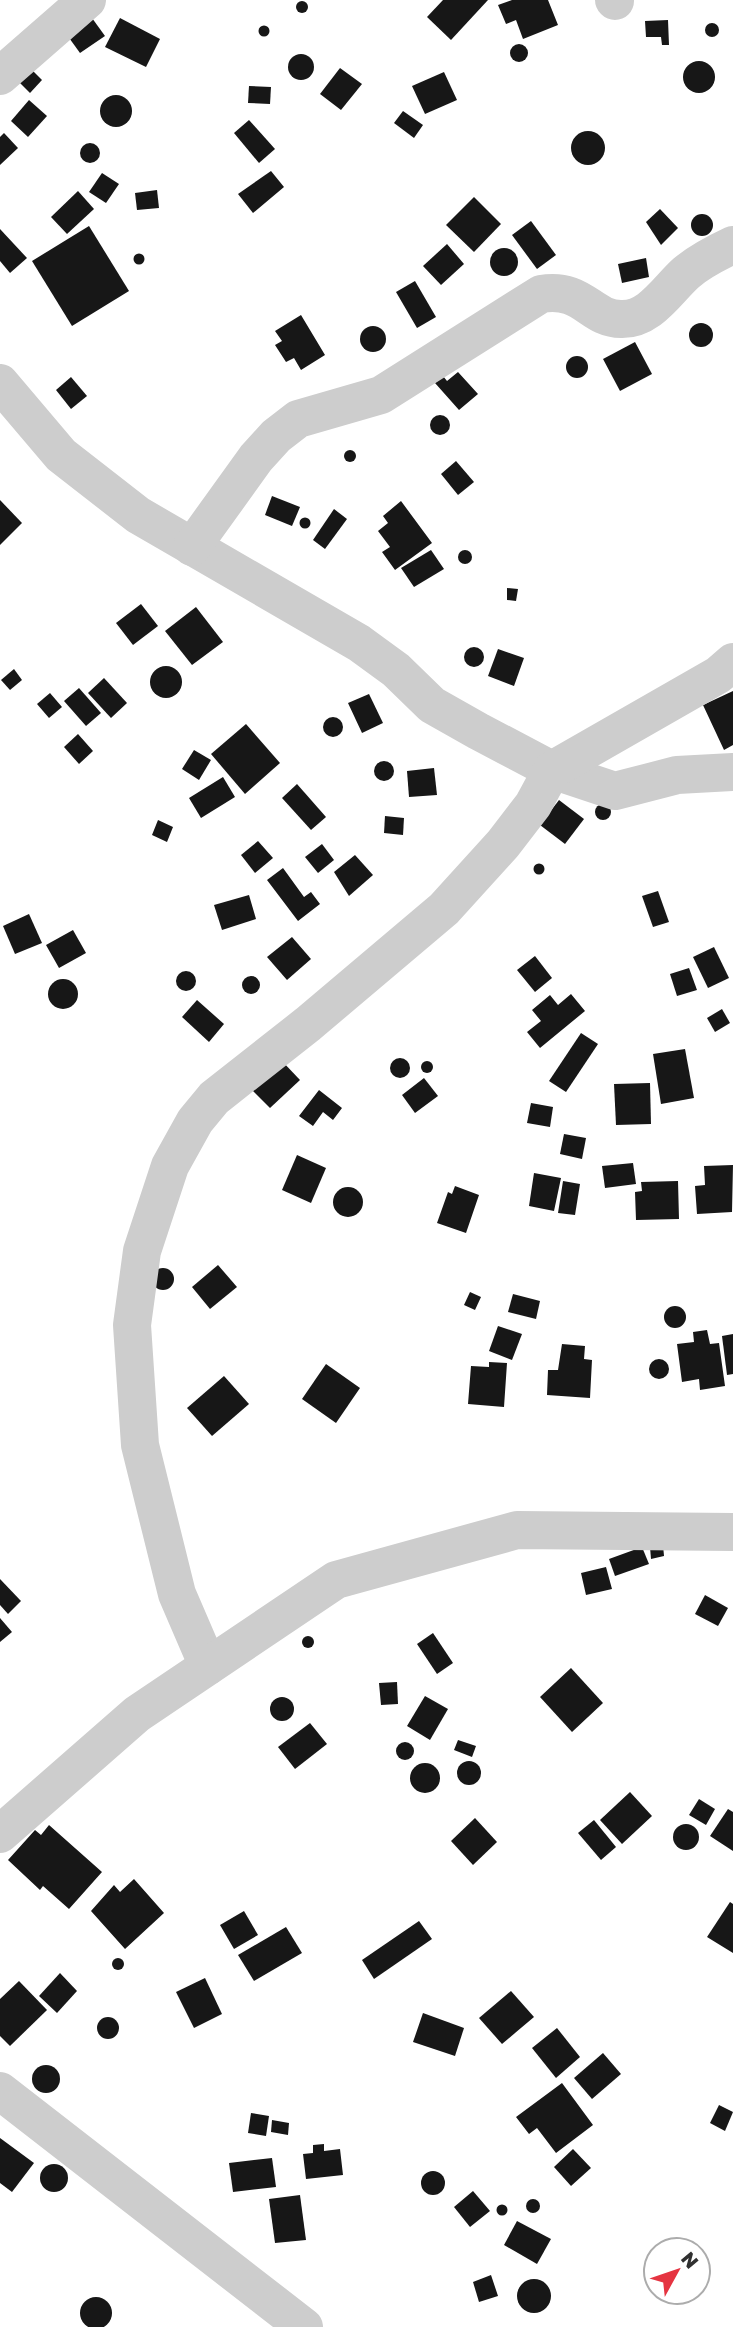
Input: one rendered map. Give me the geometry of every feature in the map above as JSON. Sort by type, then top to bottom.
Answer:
[{"type":"street","points":[[5,60],[87,0]]},
{"type":"street","points":[[192,547],[256,458],[276,436],[298,419],[381,395],[541,294],[559,291],[577,297],[621,320],[636,316],[652,308],[702,261],[733,245]]},
{"type":"street","points":[[0,383],[61,455],[138,515],[359,643],[396,670],[432,705],[552,770],[615,791],[677,775],[733,772]]},
{"type":"street","points":[[208,1666],[177,1594],[140,1445],[132,1325],[142,1251],[170,1166],[195,1121],[214,1098],[308,1024],[444,909],[503,844],[533,805],[552,770],[718,675],[733,663]]},
{"type":"street","points":[[0,1834],[136,1714],[336,1580],[517,1530],[733,1532]]},
{"type":"street","points":[[0,2091],[304,2327]]},
{"type":"building","points":[[443,0],[488,0],[451,40],[427,17]]},
{"type":"building","points":[[512,0],[548,0],[558,25],[523,39],[516,20],[506,24],[498,5]]},
{"type":"building","points":[[297,2],[307,2],[307,12],[297,12]]},
{"type":"building","points":[[92,18],[105,36],[80,53],[67,35]]},
{"type":"building","points":[[120,18],[160,39],[146,67],[105,47]]},
{"type":"building","points":[[668,20],[669,45],[662,45],[661,37],[646,37],[645,21]]},
{"type":"building","points":[[709,23],[715,23],[719,30],[715,37],[709,37],[705,33],[705,27]]},
{"type":"building","points":[[264,25],[270,31],[264,37],[258,31]]},
{"type":"building","points":[[519,44],[525,47],[528,53],[525,59],[519,62],[513,59],[510,53],[513,47]]},
{"type":"building","points":[[301,54],[311,57],[314,67],[311,77],[301,80],[291,77],[288,67],[291,57]]},
{"type":"building","points":[[699,61],[710,66],[715,77],[710,88],[699,93],[688,88],[683,77],[688,66]]},
{"type":"building","points":[[30,68],[42,80],[30,93],[17,80]]},
{"type":"building","points":[[340,68],[362,84],[341,110],[320,94]]},
{"type":"building","points":[[444,72],[457,100],[425,114],[412,86]]},
{"type":"building","points":[[249,86],[271,87],[270,104],[248,103]]},
{"type":"building","points":[[116,95],[127,100],[132,111],[127,122],[116,127],[105,122],[100,111],[105,100]]},
{"type":"building","points":[[29,100],[47,116],[28,137],[11,121]]},
{"type":"building","points":[[403,111],[423,125],[414,138],[394,123]]},
{"type":"building","points":[[249,120],[275,149],[259,163],[234,133]]},
{"type":"building","points":[[588,131],[600,136],[605,148],[600,160],[588,165],[576,160],[571,148],[576,136]]},
{"type":"building","points":[[4,133],[18,148],[0,165],[0,137]]},
{"type":"building","points":[[90,143],[97,146],[100,153],[97,160],[90,163],[83,160],[80,153],[83,146]]},
{"type":"building","points":[[271,171],[284,187],[253,213],[238,194]]},
{"type":"building","points":[[102,173],[119,184],[106,203],[89,192]]},
{"type":"building","points":[[157,190],[159,208],[137,210],[135,193]]},
{"type":"building","points":[[78,191],[94,209],[67,234],[51,217]]},
{"type":"building","points":[[474,197],[501,224],[474,252],[446,225]]},
{"type":"building","points":[[660,209],[678,228],[661,245],[646,222]]},
{"type":"building","points":[[702,214],[710,217],[713,225],[710,233],[702,236],[694,233],[691,225],[694,217]]},
{"type":"building","points":[[531,221],[556,255],[537,269],[512,235]]},
{"type":"building","points":[[89,226],[129,291],[72,326],[32,261]]},
{"type":"building","points":[[0,229],[27,258],[10,273],[0,261]]},
{"type":"building","points":[[447,244],[464,264],[441,285],[423,266]]},
{"type":"building","points":[[504,248],[514,252],[518,262],[514,272],[504,276],[494,272],[490,262],[494,252]]},
{"type":"building","points":[[139,254],[143,255],[143,263],[139,264],[135,263],[134,259],[135,255]]},
{"type":"building","points":[[646,258],[649,277],[622,283],[618,264]]},
{"type":"building","points":[[415,281],[436,317],[417,328],[396,292]]},
{"type":"building","points":[[301,315],[325,355],[301,370],[294,358],[286,362],[275,345],[282,341],[275,331]]},
{"type":"building","points":[[701,323],[710,326],[713,335],[710,344],[701,347],[692,344],[689,335],[692,326]]},
{"type":"building","points":[[373,326],[382,330],[386,339],[382,348],[373,352],[364,348],[360,339],[364,330]]},
{"type":"building","points":[[635,342],[652,374],[620,391],[603,359]]},
{"type":"building","points":[[577,356],[585,359],[588,367],[585,375],[577,378],[569,375],[566,367],[569,359]]},
{"type":"building","points":[[458,372],[478,394],[459,410],[435,383],[443,376],[447,381]]},
{"type":"building","points":[[71,377],[87,396],[71,409],[56,390]]},
{"type":"building","points":[[436,415],[444,415],[450,425],[444,435],[436,435],[430,429],[430,421]]},
{"type":"building","points":[[350,450],[356,456],[350,462],[344,456]]},
{"type":"building","points":[[456,461],[474,482],[458,495],[441,474]]},
{"type":"building","points":[[272,496],[300,507],[292,526],[265,515]]},
{"type":"building","points":[[0,500],[22,523],[0,545]]},
{"type":"building","points":[[401,501],[432,543],[395,570],[382,552],[390,547],[378,531],[388,523],[383,516]]},
{"type":"building","points":[[334,509],[347,519],[325,549],[313,540]]},
{"type":"building","points":[[305,517],[311,523],[305,529],[299,523]]},
{"type":"building","points":[[431,550],[444,569],[414,587],[401,568]]},
{"type":"building","points":[[465,550],[470,552],[470,562],[465,564],[460,562],[458,557],[460,552]]},
{"type":"building","points":[[507,588],[518,589],[516,601],[507,600]]},
{"type":"building","points":[[141,604],[158,626],[133,645],[116,623]]},
{"type":"building","points":[[196,607],[223,642],[192,665],[165,631]]},
{"type":"building","points":[[474,647],[481,650],[484,657],[481,664],[474,667],[467,664],[464,657],[467,650]]},
{"type":"building","points":[[498,649],[524,658],[514,686],[488,676]]},
{"type":"building","points":[[166,666],[177,671],[182,682],[177,693],[166,698],[155,693],[150,682],[155,671]]},
{"type":"building","points":[[14,669],[22,680],[10,690],[1,680]]},
{"type":"building","points":[[104,678],[127,703],[111,718],[88,693]]},
{"type":"building","points":[[79,688],[101,713],[86,726],[64,701]]},
{"type":"building","points":[[733,691],[733,745],[724,750],[703,705]]},
{"type":"building","points":[[50,693],[62,707],[49,718],[37,704]]},
{"type":"building","points":[[369,694],[383,723],[362,733],[348,703]]},
{"type":"building","points":[[329,717],[337,717],[343,727],[337,737],[329,737],[323,731],[323,723]]},
{"type":"building","points":[[246,724],[280,763],[245,794],[211,754]]},
{"type":"building","points":[[78,734],[93,751],[79,764],[64,747]]},
{"type":"building","points":[[194,750],[211,760],[199,780],[182,769]]},
{"type":"building","points":[[384,761],[391,764],[394,771],[391,778],[384,781],[377,778],[374,771],[377,764]]},
{"type":"building","points":[[434,768],[437,795],[409,797],[407,771]]},
{"type":"building","points":[[223,777],[235,797],[201,818],[189,798]]},
{"type":"building","points":[[297,784],[326,817],[311,830],[282,798]]},
{"type":"building","points":[[559,800],[584,819],[565,844],[540,825]]},
{"type":"building","points":[[600,804],[606,804],[611,812],[609,818],[600,820],[595,815],[595,809]]},
{"type":"building","points":[[385,816],[404,818],[403,835],[384,833]]},
{"type":"building","points":[[158,820],[173,827],[167,842],[152,835]]},
{"type":"building","points":[[258,841],[273,858],[255,873],[241,855]]},
{"type":"building","points":[[322,844],[334,860],[318,873],[305,857]]},
{"type":"building","points":[[355,855],[373,875],[349,896],[334,872]]},
{"type":"building","points":[[539,864],[543,865],[543,873],[539,874],[535,873],[534,869],[535,865]]},
{"type":"building","points":[[283,868],[304,897],[311,892],[320,904],[298,921],[267,880]]},
{"type":"building","points":[[658,891],[669,922],[653,927],[642,896]]},
{"type":"building","points":[[249,895],[256,919],[222,930],[214,905]]},
{"type":"building","points":[[29,914],[42,943],[15,954],[3,926]]},
{"type":"building","points":[[73,930],[86,953],[59,968],[46,945]]},
{"type":"building","points":[[292,937],[311,959],[287,980],[267,957]]},
{"type":"building","points":[[714,947],[729,978],[708,988],[693,957]]},
{"type":"building","points":[[535,956],[552,978],[535,992],[517,970]]},
{"type":"building","points":[[689,968],[697,990],[677,996],[670,974]]},
{"type":"building","points":[[186,971],[193,974],[196,981],[193,988],[186,991],[179,988],[176,981],[179,974]]},
{"type":"building","points":[[247,976],[255,976],[260,985],[258,992],[247,994],[242,989],[242,981]]},
{"type":"building","points":[[63,979],[74,983],[78,994],[74,1005],[63,1009],[52,1005],[48,994],[52,983]]},
{"type":"building","points":[[571,994],[585,1011],[540,1048],[527,1032],[541,1021],[532,1010],[550,995],[558,1005]]},
{"type":"building","points":[[197,1000],[224,1024],[209,1042],[182,1017]]},
{"type":"building","points":[[722,1009],[730,1023],[715,1032],[707,1018]]},
{"type":"building","points":[[581,1033],[598,1044],[566,1092],[549,1081]]},
{"type":"building","points":[[685,1049],[694,1098],[661,1104],[653,1054]]},
{"type":"building","points":[[400,1058],[407,1061],[410,1068],[407,1075],[400,1078],[393,1075],[390,1068],[393,1061]]},
{"type":"building","points":[[281,1060],[300,1080],[270,1108],[251,1089]]},
{"type":"building","points":[[427,1061],[433,1067],[427,1073],[421,1067]]},
{"type":"building","points":[[424,1078],[438,1096],[415,1113],[402,1095]]},
{"type":"building","points":[[650,1083],[651,1124],[616,1125],[614,1084]]},
{"type":"building","points":[[319,1090],[342,1108],[333,1120],[323,1112],[313,1126],[299,1116]]},
{"type":"building","points":[[531,1103],[553,1107],[550,1127],[527,1123]]},
{"type":"building","points":[[564,1134],[586,1138],[582,1159],[560,1154]]},
{"type":"building","points":[[297,1155],[326,1168],[311,1203],[282,1190]]},
{"type":"building","points":[[633,1163],[636,1184],[605,1188],[602,1166]]},
{"type":"building","points":[[733,1165],[732,1212],[697,1214],[695,1186],[705,1185],[704,1166]]},
{"type":"building","points":[[534,1173],[561,1178],[554,1211],[529,1206]]},
{"type":"building","points":[[563,1181],[580,1184],[575,1215],[558,1213]]},
{"type":"building","points":[[678,1181],[679,1219],[636,1220],[635,1192],[642,1191],[641,1182]]},
{"type":"building","points":[[455,1186],[479,1195],[466,1233],[437,1223],[448,1192],[452,1194]]},
{"type":"building","points":[[348,1187],[354,1188],[362,1196],[362,1208],[354,1216],[348,1217],[342,1216],[334,1208],[333,1202],[334,1196],[342,1188]]},
{"type":"building","points":[[218,1265],[237,1287],[210,1309],[192,1287]]},
{"type":"building","points":[[163,1268],[171,1271],[174,1279],[171,1287],[163,1290],[155,1287],[152,1279],[155,1271]]},
{"type":"building","points":[[470,1292],[481,1297],[475,1310],[464,1305]]},
{"type":"building","points":[[513,1294],[540,1301],[536,1319],[508,1312]]},
{"type":"building","points":[[675,1306],[683,1309],[686,1317],[683,1325],[675,1328],[667,1325],[664,1317],[667,1309]]},
{"type":"building","points":[[498,1326],[522,1334],[512,1360],[489,1351]]},
{"type":"building","points":[[707,1330],[710,1344],[719,1343],[725,1386],[700,1390],[699,1379],[682,1382],[677,1344],[694,1342],[693,1332]]},
{"type":"building","points":[[733,1334],[733,1374],[727,1375],[722,1336]]},
{"type":"building","points":[[562,1344],[585,1346],[584,1359],[592,1360],[590,1398],[547,1395],[548,1370],[558,1370]]},
{"type":"building","points":[[659,1359],[666,1362],[669,1369],[666,1376],[659,1379],[652,1376],[649,1369],[652,1362]]},
{"type":"building","points":[[489,1362],[507,1363],[504,1407],[468,1404],[471,1366],[489,1367]]},
{"type":"building","points":[[326,1364],[360,1388],[336,1423],[302,1399]]},
{"type":"building","points":[[224,1376],[249,1404],[212,1436],[187,1408]]},
{"type":"building","points":[[663,1545],[664,1556],[651,1559],[650,1547]]},
{"type":"building","points":[[642,1547],[649,1564],[615,1576],[609,1559]]},
{"type":"building","points":[[606,1567],[612,1589],[586,1595],[581,1573]]},
{"type":"building","points":[[0,1579],[21,1601],[8,1614],[0,1605]]},
{"type":"building","points":[[705,1595],[728,1608],[718,1626],[695,1614]]},
{"type":"building","points":[[0,1618],[12,1632],[0,1642]]},
{"type":"building","points":[[433,1633],[453,1663],[437,1674],[417,1644]]},
{"type":"building","points":[[308,1636],[314,1642],[308,1648],[302,1642]]},
{"type":"building","points":[[571,1668],[603,1703],[572,1732],[540,1697]]},
{"type":"building","points":[[397,1682],[398,1704],[381,1705],[379,1683]]},
{"type":"building","points":[[425,1696],[448,1709],[430,1740],[407,1726]]},
{"type":"building","points":[[282,1697],[290,1701],[294,1709],[290,1717],[282,1721],[274,1717],[270,1709],[274,1701]]},
{"type":"building","points":[[310,1723],[327,1744],[295,1769],[278,1747]]},
{"type":"building","points":[[458,1740],[476,1746],[472,1757],[454,1750]]},
{"type":"building","points":[[405,1742],[411,1745],[414,1751],[411,1757],[405,1760],[399,1757],[396,1751],[399,1745]]},
{"type":"building","points":[[469,1761],[477,1765],[481,1773],[477,1781],[469,1785],[461,1781],[457,1773],[461,1765]]},
{"type":"building","points":[[425,1763],[435,1768],[440,1778],[435,1788],[425,1793],[415,1788],[410,1778],[415,1768]]},
{"type":"building","points":[[630,1792],[652,1816],[622,1844],[600,1820]]},
{"type":"building","points":[[699,1799],[715,1809],[706,1825],[689,1815]]},
{"type":"building","points":[[728,1809],[733,1812],[733,1851],[710,1836]]},
{"type":"building","points":[[475,1818],[497,1842],[473,1865],[451,1841]]},
{"type":"building","points":[[594,1820],[616,1847],[601,1860],[578,1833]]},
{"type":"building","points":[[686,1824],[695,1828],[699,1837],[695,1846],[686,1850],[677,1846],[673,1837],[677,1828]]},
{"type":"building","points":[[49,1825],[102,1872],[69,1909],[43,1886],[40,1890],[8,1860],[35,1830],[41,1835]]},
{"type":"building","points":[[134,1879],[164,1913],[125,1949],[91,1911],[114,1885],[120,1892]]},
{"type":"building","points":[[730,1902],[733,1904],[733,1953],[707,1937]]},
{"type":"building","points":[[244,1911],[258,1935],[234,1949],[220,1925]]},
{"type":"building","points":[[419,1921],[432,1939],[374,1979],[362,1960]]},
{"type":"building","points":[[286,1927],[302,1953],[254,1981],[238,1955]]},
{"type":"building","points":[[118,1958],[124,1964],[118,1970],[112,1964]]},
{"type":"building","points":[[60,1973],[77,1991],[57,2013],[39,1996]]},
{"type":"building","points":[[205,1978],[222,2014],[194,2028],[176,1992]]},
{"type":"building","points":[[19,1981],[47,2010],[10,2046],[0,2036],[0,1999]]},
{"type":"building","points":[[511,1991],[534,2017],[502,2044],[479,2018]]},
{"type":"building","points":[[423,2013],[464,2028],[455,2056],[413,2042]]},
{"type":"building","points":[[108,2017],[118,2024],[119,2028],[112,2038],[108,2039],[98,2032],[97,2028],[104,2018]]},
{"type":"building","points":[[557,2028],[580,2057],[556,2078],[532,2048]]},
{"type":"building","points":[[603,2053],[621,2074],[592,2099],[574,2078]]},
{"type":"building","points":[[46,2065],[56,2069],[60,2079],[56,2089],[46,2093],[36,2089],[32,2079],[36,2069]]},
{"type":"building","points":[[562,2083],[593,2125],[556,2153],[537,2128],[529,2134],[516,2117]]},
{"type":"building","points":[[719,2105],[733,2112],[725,2131],[710,2123]]},
{"type":"building","points":[[251,2113],[269,2116],[266,2136],[248,2133]]},
{"type":"building","points":[[272,2120],[289,2123],[288,2135],[271,2132]]},
{"type":"building","points":[[0,2138],[34,2163],[12,2192],[0,2183]]},
{"type":"building","points":[[324,2144],[324,2151],[340,2149],[343,2175],[306,2179],[303,2154],[313,2153],[313,2145]]},
{"type":"building","points":[[573,2149],[591,2168],[571,2186],[554,2167]]},
{"type":"building","points":[[272,2158],[276,2187],[233,2192],[229,2163]]},
{"type":"building","points":[[54,2164],[64,2168],[68,2178],[64,2188],[54,2192],[44,2188],[40,2178],[44,2168]]},
{"type":"building","points":[[433,2171],[444,2178],[445,2183],[438,2194],[433,2195],[422,2188],[421,2183],[428,2172]]},
{"type":"building","points":[[473,2191],[490,2211],[470,2227],[454,2207]]},
{"type":"building","points":[[300,2195],[306,2240],[275,2243],[269,2199]]},
{"type":"building","points":[[533,2199],[538,2201],[538,2211],[533,2213],[528,2211],[526,2206],[528,2201]]},
{"type":"building","points":[[502,2204],[508,2210],[502,2216],[496,2210]]},
{"type":"building","points":[[517,2221],[551,2239],[537,2264],[504,2245]]},
{"type":"building","points":[[491,2275],[498,2296],[479,2302],[473,2282]]},
{"type":"building","points":[[534,2279],[546,2284],[551,2296],[546,2308],[534,2313],[522,2308],[517,2296],[522,2284]]},
{"type":"building","points":[[96,2297],[107,2302],[112,2313],[107,2324],[96,2329],[85,2324],[80,2313],[85,2302]]}]
